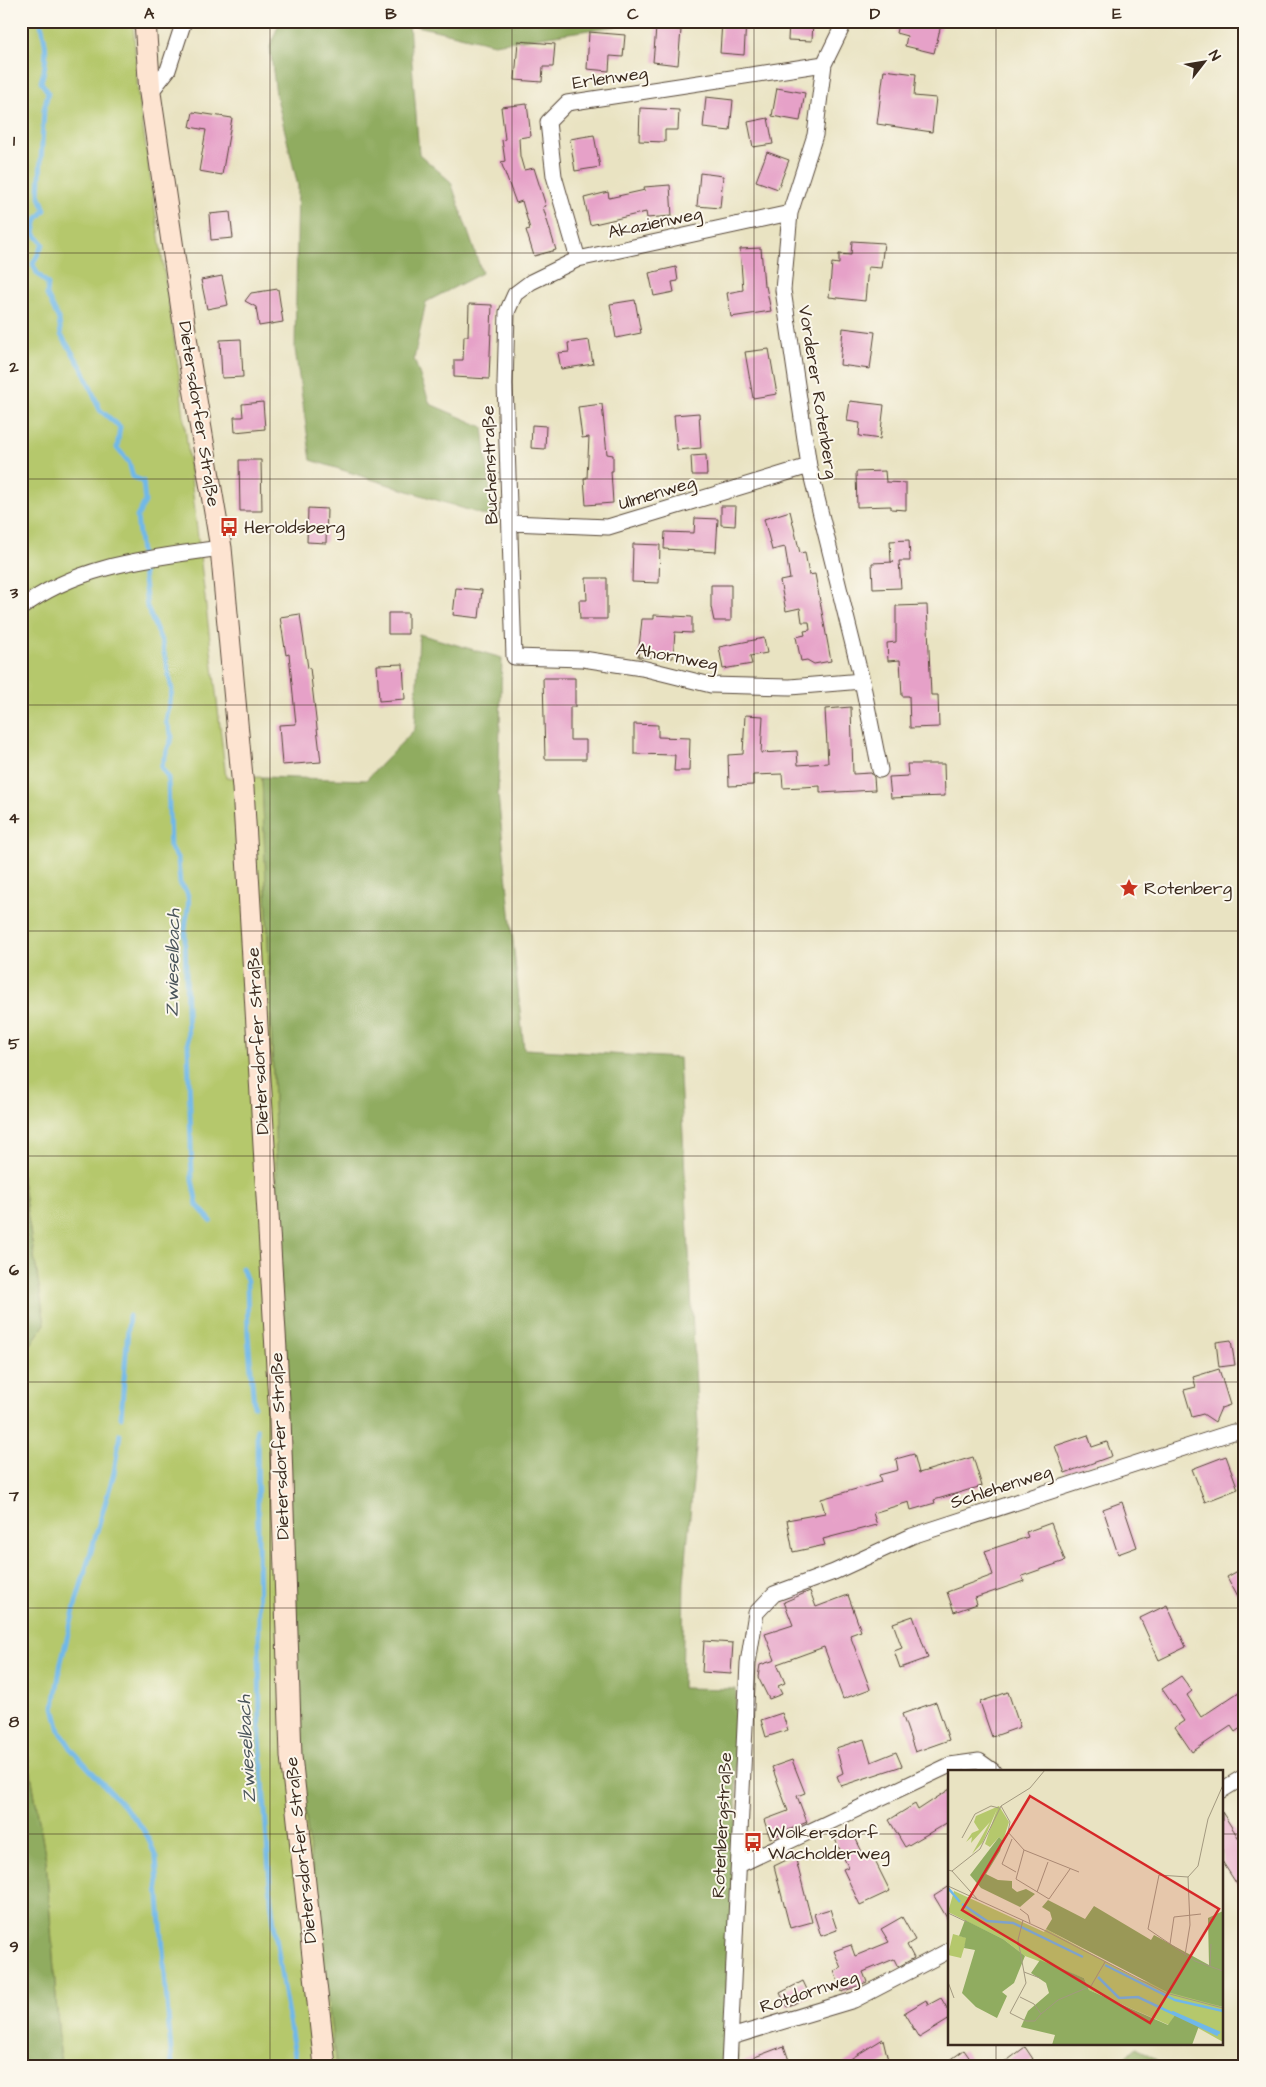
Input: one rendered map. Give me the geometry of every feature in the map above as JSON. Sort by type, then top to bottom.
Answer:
[{"type":"street","name":"Dietersdorfer Straße","points":[[145,21],[150,93],[190,364],[221,548],[243,788],[280,1418],[290,1756],[325,2066]]},
{"type":"street","points":[[150,93],[168,70],[184,21]]},
{"type":"street","name":"Vorderer Rotenberg","points":[[845,21],[824,64],[815,135],[790,213],[783,290],[809,466],[862,681],[880,770]]},
{"type":"street","name":"Erlenweg","points":[[578,259],[554,176],[548,122],[567,103],[824,64]]},
{"type":"street","name":"Akazienweg","points":[[531,282],[578,259],[790,213]]},
{"type":"street","name":"Buchenstraße","points":[[514,657],[505,384],[507,312],[515,294],[531,282]]},
{"type":"street","name":"Ulmenweg","points":[[511,522],[608,527],[809,466]]},
{"type":"street","points":[[21,608],[86,573],[129,561],[221,548]]},
{"type":"street","name":"Ahornweg","points":[[514,657],[583,659],[642,668],[711,685],[790,687],[862,681]]},
{"type":"street","name":"Schlehenweg","points":[[774,1594],[834,1572],[912,1536],[1233,1432],[1245,1432]]},
{"type":"street","name":"Rotenbergstraße","points":[[730,2066],[748,1663],[756,1613],[774,1594]]},
{"type":"street","points":[[740,1864],[950,1765],[979,1761],[992,1770]]},
{"type":"street","points":[[1224,1789],[1245,1776]]},
{"type":"street","name":"Rotdornweg","points":[[731,2037],[854,2000],[948,1951]]},
{"type":"green space","points":[[21,21],[133,21],[138,94],[178,366],[226,778],[262,777],[298,1752],[336,2066],[61,2066],[46,1860],[21,1717],[21,1358],[45,1324],[21,1174]]},
{"type":"green space","points":[[280,21],[650,21],[494,44],[409,24],[419,154],[451,182],[482,273],[426,302],[414,359],[430,404],[483,427],[493,518],[311,460],[295,349],[298,186],[276,94],[270,47]]},
{"type":"green space","points":[[419,634],[502,658],[498,795],[524,1049],[679,1058],[698,1426],[684,1582],[682,1688],[736,1689],[736,2042],[739,2066],[336,2066],[298,1752],[262,777],[366,780],[415,729]]},
{"type":"green space","points":[[21,1174],[45,1324],[21,1358]]},
{"type":"green space","points":[[21,1717],[46,1860],[61,2066],[21,2066]]},
{"type":"green space","points":[[1137,2047],[1165,2066],[1114,2066]]},
{"type":"building","points":[[722,21],[746,21],[744,55],[720,53]]},
{"type":"building","points":[[789,21],[813,21],[812,41],[788,40]]},
{"type":"building","points":[[899,21],[942,21],[934,53],[905,46],[907,36],[896,33]]},
{"type":"building","points":[[656,28],[681,30],[678,65],[653,62]]},
{"type":"building","points":[[589,32],[625,35],[623,57],[610,56],[609,71],[587,69]]},
{"type":"building","points":[[518,41],[555,44],[553,67],[543,67],[542,82],[515,80]]},
{"type":"building","points":[[884,70],[916,74],[914,96],[936,98],[932,132],[877,124]]},
{"type":"building","points":[[777,88],[805,93],[800,121],[772,116]]},
{"type":"building","points":[[706,97],[733,100],[730,131],[703,128]]},
{"type":"building","points":[[527,104],[531,136],[519,138],[520,156],[524,170],[534,168],[546,206],[543,207],[556,250],[534,256],[526,230],[530,229],[522,201],[516,203],[501,162],[505,161],[502,140],[505,139],[501,107]]},
{"type":"building","points":[[640,108],[679,110],[678,130],[665,130],[665,142],[639,141]]},
{"type":"building","points":[[193,112],[232,118],[222,175],[199,171],[206,130],[190,127]]},
{"type":"building","points":[[768,118],[773,144],[753,147],[748,122]]},
{"type":"building","points":[[594,135],[600,167],[575,171],[570,139]]},
{"type":"building","points":[[767,152],[789,160],[778,189],[756,181]]},
{"type":"building","points":[[700,173],[723,176],[720,208],[697,206]]},
{"type":"building","points":[[670,185],[672,216],[647,218],[646,212],[590,225],[584,198],[608,192],[609,198],[645,190],[644,187]]},
{"type":"building","points":[[230,212],[233,238],[211,240],[209,214]]},
{"type":"building","points":[[852,241],[884,243],[881,268],[868,267],[865,301],[829,297],[832,263],[839,264],[839,254],[851,255]]},
{"type":"building","points":[[761,248],[764,286],[766,286],[771,311],[731,317],[727,293],[743,290],[740,249]]},
{"type":"building","points":[[676,267],[678,281],[672,282],[674,292],[654,296],[649,273]]},
{"type":"building","points":[[222,276],[228,305],[207,309],[201,280]]},
{"type":"building","points":[[278,289],[283,322],[259,326],[256,307],[245,301],[251,293]]},
{"type":"building","points":[[635,300],[641,333],[616,338],[610,304]]},
{"type":"building","points":[[469,304],[492,305],[489,379],[454,377],[454,360],[463,360],[464,336],[468,336]]},
{"type":"building","points":[[843,328],[875,332],[870,369],[840,365]]},
{"type":"building","points":[[241,339],[243,377],[222,378],[220,340]]},
{"type":"building","points":[[589,340],[593,364],[561,369],[558,353],[569,352],[568,343]]},
{"type":"building","points":[[769,349],[777,394],[753,398],[745,352]]},
{"type":"building","points":[[850,401],[884,405],[880,439],[859,436],[860,423],[847,421]]},
{"type":"building","points":[[263,402],[265,429],[235,432],[234,417],[243,417],[242,404]]},
{"type":"building","points":[[602,404],[607,454],[613,455],[613,471],[611,471],[613,503],[586,505],[584,478],[587,478],[589,437],[582,438],[578,407]]},
{"type":"building","points":[[699,413],[701,448],[677,450],[674,415]]},
{"type":"building","points":[[532,425],[546,426],[545,449],[531,448]]},
{"type":"building","points":[[706,455],[707,475],[692,475],[691,456]]},
{"type":"building","points":[[239,460],[261,460],[262,511],[240,511]]},
{"type":"building","points":[[885,471],[886,482],[906,483],[906,510],[891,509],[891,506],[857,507],[856,472]]},
{"type":"building","points":[[721,506],[736,506],[735,526],[721,525]]},
{"type":"building","points":[[308,508],[327,509],[326,543],[307,542]]},
{"type":"building","points":[[790,511],[800,553],[805,552],[809,575],[815,574],[831,661],[814,664],[807,660],[801,661],[796,637],[805,635],[804,631],[810,630],[809,622],[802,622],[800,608],[786,611],[780,581],[790,579],[785,547],[772,550],[764,519]]},
{"type":"building","points":[[695,518],[718,519],[716,552],[664,549],[665,532],[694,533]]},
{"type":"building","points":[[909,540],[910,561],[899,561],[901,588],[873,589],[872,563],[894,562],[891,562],[890,541]]},
{"type":"building","points":[[633,544],[660,545],[659,583],[632,582]]},
{"type":"building","points":[[586,578],[607,578],[607,619],[580,619],[579,600],[587,600]]},
{"type":"building","points":[[711,585],[731,585],[731,621],[714,621],[711,607]]},
{"type":"building","points":[[456,588],[482,590],[479,618],[453,615]]},
{"type":"building","points":[[927,605],[931,695],[938,695],[939,727],[910,728],[909,696],[902,696],[900,660],[888,661],[887,643],[896,642],[896,606]]},
{"type":"building","points":[[388,613],[408,613],[408,634],[388,634]]},
{"type":"building","points":[[300,614],[308,668],[310,668],[321,762],[282,765],[279,725],[296,724],[289,654],[286,655],[280,617]]},
{"type":"building","points":[[654,615],[692,617],[692,633],[675,632],[673,658],[638,657],[642,619],[654,619]]},
{"type":"building","points":[[764,638],[767,653],[750,656],[752,664],[723,669],[719,647]]},
{"type":"building","points":[[403,664],[405,699],[379,701],[377,665]]},
{"type":"building","points":[[543,678],[575,678],[575,707],[570,707],[570,740],[586,740],[586,759],[545,759]]},
{"type":"building","points":[[851,707],[853,774],[871,773],[874,777],[875,790],[820,793],[820,786],[783,788],[782,774],[753,775],[753,785],[729,786],[728,755],[743,754],[745,715],[763,716],[761,753],[797,751],[798,765],[828,763],[825,709]]},
{"type":"building","points":[[634,724],[658,725],[658,737],[690,738],[689,771],[674,771],[675,755],[634,754]]},
{"type":"building","points":[[907,764],[944,764],[945,796],[891,798],[889,777],[908,776]]},
{"type":"building","points":[[1231,1340],[1235,1365],[1219,1367],[1216,1342]]},
{"type":"building","points":[[1219,1369],[1230,1405],[1221,1408],[1215,1422],[1203,1414],[1192,1417],[1184,1390],[1196,1387],[1193,1377]]},
{"type":"building","points":[[1088,1435],[1092,1447],[1107,1442],[1112,1456],[1065,1473],[1055,1446]]},
{"type":"building","points":[[914,1454],[919,1473],[973,1457],[982,1486],[934,1500],[935,1503],[911,1510],[909,1502],[873,1513],[877,1525],[823,1539],[825,1545],[793,1552],[787,1520],[825,1513],[821,1499],[881,1482],[879,1475],[898,1470],[896,1459]]},
{"type":"building","points":[[1226,1456],[1238,1489],[1205,1502],[1192,1469]]},
{"type":"building","points":[[1122,1502],[1137,1547],[1118,1554],[1103,1509]]},
{"type":"building","points":[[1051,1523],[1065,1561],[1022,1576],[1024,1581],[975,1598],[977,1604],[954,1612],[947,1592],[993,1575],[985,1551],[1028,1537],[1026,1532]]},
{"type":"building","points":[[1245,1567],[1245,1610],[1227,1577]]},
{"type":"building","points":[[810,1591],[816,1607],[848,1595],[861,1631],[850,1635],[870,1689],[843,1699],[824,1647],[777,1664],[785,1683],[778,1686],[782,1694],[769,1699],[758,1677],[760,1665],[775,1660],[765,1634],[793,1625],[784,1602]]},
{"type":"building","points":[[1167,1605],[1186,1647],[1159,1660],[1140,1618]]},
{"type":"building","points":[[913,1616],[928,1658],[900,1668],[894,1651],[902,1648],[893,1623]]},
{"type":"building","points":[[704,1641],[733,1643],[731,1674],[702,1672]]},
{"type":"building","points":[[1181,1676],[1192,1691],[1187,1695],[1201,1717],[1245,1688],[1245,1725],[1235,1732],[1231,1726],[1192,1752],[1175,1727],[1184,1721],[1162,1689]]},
{"type":"building","points":[[1008,1692],[1020,1727],[992,1737],[980,1702]]},
{"type":"building","points":[[936,1702],[949,1740],[915,1752],[902,1714]]},
{"type":"building","points":[[782,1713],[788,1730],[766,1737],[761,1720]]},
{"type":"building","points":[[864,1739],[871,1762],[896,1752],[902,1766],[841,1786],[837,1776],[843,1773],[836,1748]]},
{"type":"building","points":[[792,1760],[805,1793],[797,1796],[807,1822],[770,1838],[764,1820],[788,1811],[772,1767]]},
{"type":"building","points":[[948,1790],[948,1822],[905,1847],[889,1820],[915,1804],[918,1810]]},
{"type":"building","points":[[1224,1815],[1245,1848],[1245,1897],[1224,1864]]},
{"type":"building","points":[[852,1831],[865,1858],[872,1855],[890,1891],[860,1905],[843,1869],[848,1867],[835,1839]]},
{"type":"building","points":[[795,1856],[812,1922],[790,1928],[774,1866]]},
{"type":"building","points":[[948,1887],[948,1920],[934,1896]]},
{"type":"building","points":[[830,1909],[837,1930],[821,1936],[814,1914]]},
{"type":"building","points":[[902,1917],[915,1940],[907,1945],[914,1958],[898,1967],[894,1959],[863,1972],[867,1982],[842,1992],[834,1971],[841,1968],[834,1951],[851,1945],[855,1956],[889,1942],[881,1929]]},
{"type":"building","points":[[803,1981],[810,1996],[787,2007],[780,1993]]},
{"type":"building","points":[[941,1998],[948,2010],[948,2020],[919,2038],[904,2013],[926,2000],[928,2005]]},
{"type":"building","points":[[883,2039],[888,2060],[879,2066],[839,2066]]},
{"type":"building","points":[[784,2046],[791,2066],[738,2066],[739,2063]]},
{"type":"building","points":[[1025,2047],[1033,2059],[1024,2066],[1000,2066]]},
{"type":"building","points":[[964,2050],[975,2066],[942,2066]]},
{"type":"waterway","name":"Zwieselbach","points":[[40,21],[46,52],[41,82],[48,92],[44,110],[39,194],[45,210],[37,219],[34,233],[43,244],[33,264],[37,273],[48,284],[47,295],[59,320],[61,335],[82,368],[100,410],[120,427],[117,448],[129,462],[133,477],[143,481],[145,502],[137,517],[147,607],[162,643],[172,690],[166,721],[172,737],[161,767],[168,777],[170,847],[178,859],[180,884],[187,892],[189,901],[185,941],[192,1179],[197,1205],[211,1221]]},
{"type":"waterway","name":"Zwieselbach","points":[[242,1268],[247,1281],[248,1335],[254,1406]]},
{"type":"waterway","points":[[121,1417],[129,1316]]},
{"type":"waterway","name":"Zwieselbach","points":[[257,1429],[260,1737],[271,1901],[297,2066]]},
{"type":"waterway","points":[[120,1434],[114,1473],[77,1599],[61,1662],[54,1707],[60,1731],[73,1751],[138,1822],[148,1837],[156,1858],[172,2066]]},
{"type":"place","name":"Heroldsberg","points":[[229,527]]},
{"type":"place","name":"Rotenberg","points":[[1129,888]]},
{"type":"place","name":"Wolkersdorf Wacholderweg","points":[[753,1842]]}]
